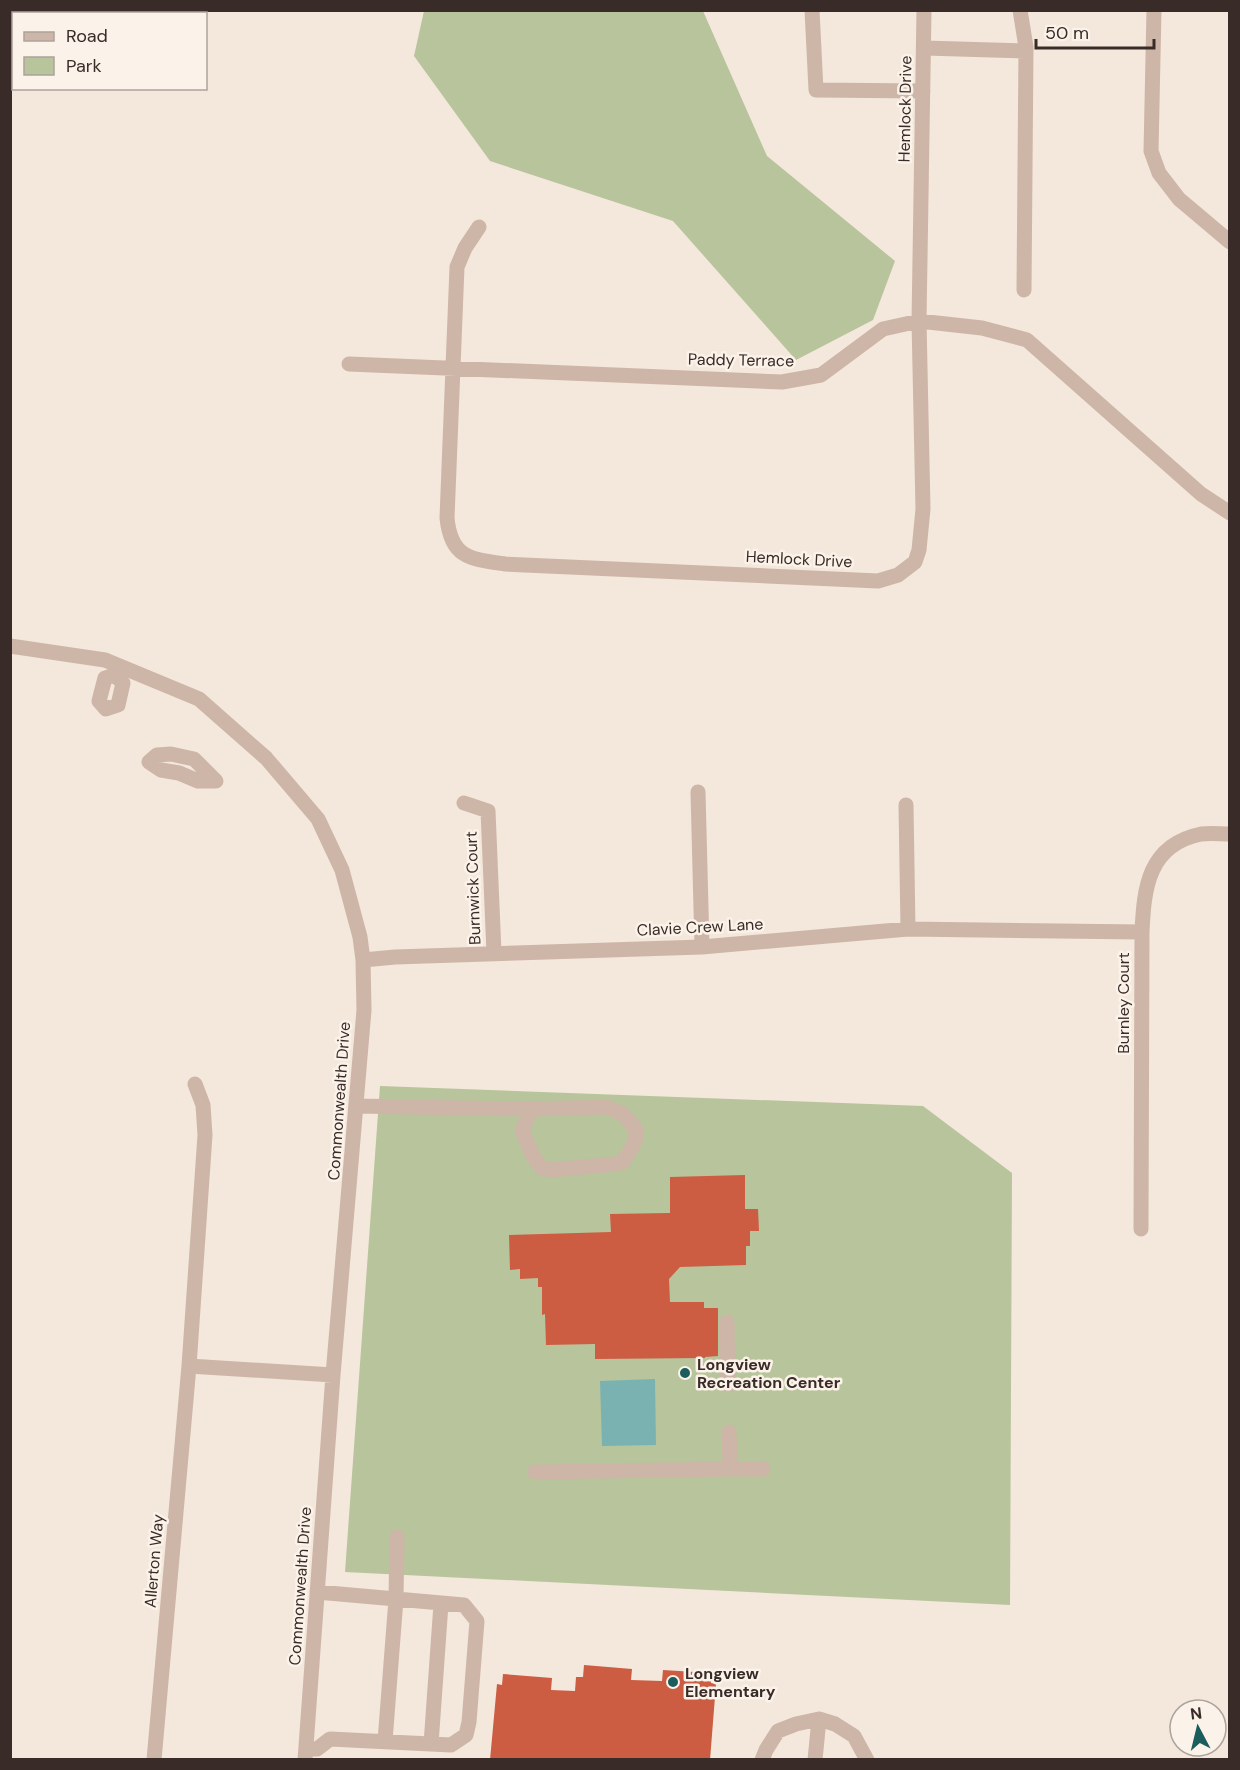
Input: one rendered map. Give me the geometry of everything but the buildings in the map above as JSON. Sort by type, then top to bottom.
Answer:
[{"type":"street","points":[[812,10],[816,90],[923,91]]},
{"type":"street","name":"Hemlock Drive","points":[[479,226],[465,248],[457,267],[447,518],[449,536],[458,549],[471,559],[505,564],[878,581],[898,575],[915,562],[919,550],[923,509],[919,321],[924,10]]},
{"type":"street","points":[[1020,10],[1026,51],[1024,290]]},
{"type":"street","points":[[1154,10],[1151,151],[1159,173],[1179,198],[1230,242]]},
{"type":"street","points":[[924,48],[1026,51]]},
{"type":"street","name":"Paddy Terrace","points":[[349,364],[782,381],[821,375],[883,329],[919,321],[982,328],[1027,340],[1201,494],[1230,513]]},
{"type":"street","name":"Commonwealth Drive","points":[[10,646],[105,660],[116,670],[199,699],[266,758],[318,819],[342,870],[360,937],[364,1010],[317,1593],[313,1754]]},
{"type":"street","points":[[698,792],[702,947]]},
{"type":"street","name":"Burnwick Court","points":[[464,803],[488,811],[494,953]]},
{"type":"street","points":[[906,805],[909,929]]},
{"type":"street","name":"Burnley Court","points":[[1141,1229],[1142,932],[1146,884],[1155,865],[1168,850],[1184,840],[1202,834],[1230,834]]},
{"type":"street","name":"Clavie Crew Lane","points":[[363,960],[494,953],[702,947],[909,929],[1142,932]]},
{"type":"street","name":"Allerton Way","points":[[154,1760],[189,1366],[205,1135],[203,1105],[195,1084]]},
{"type":"street","points":[[357,1106],[531,1109],[606,1107],[623,1114],[636,1129],[635,1142],[623,1162],[552,1170],[542,1168],[534,1158],[522,1131],[531,1109]]},
{"type":"street","points":[[727,1322],[728,1385]]},
{"type":"street","points":[[189,1366],[333,1375]]},
{"type":"street","points":[[729,1432],[730,1469]]},
{"type":"street","points":[[535,1472],[763,1469]]},
{"type":"street","points":[[385,1741],[396,1599],[397,1537]]},
{"type":"street","points":[[313,1754],[330,1739],[451,1745],[466,1735],[477,1621],[464,1605],[317,1593]]},
{"type":"street","points":[[431,1744],[441,1604]]},
{"type":"street","points":[[815,1760],[819,1719]]},
{"type":"street","points":[[762,1760],[778,1731],[819,1719],[835,1724],[854,1736],[867,1760]]},
{"type":"green space","points":[[424,11],[703,11],[767,156],[895,261],[873,320],[796,360],[673,221],[490,161],[414,56]]},
{"type":"green space","name":"Longview Recreation Center","points":[[380,1086],[923,1106],[1012,1173],[1010,1605],[345,1572]]},
{"type":"water","points":[[655,1379],[656,1445],[602,1446],[600,1381]]},
{"type":"place","name":"Longview Recreation Center","points":[[685,1373]]},
{"type":"place","name":"Longview Elementary","points":[[673,1682]]}]
